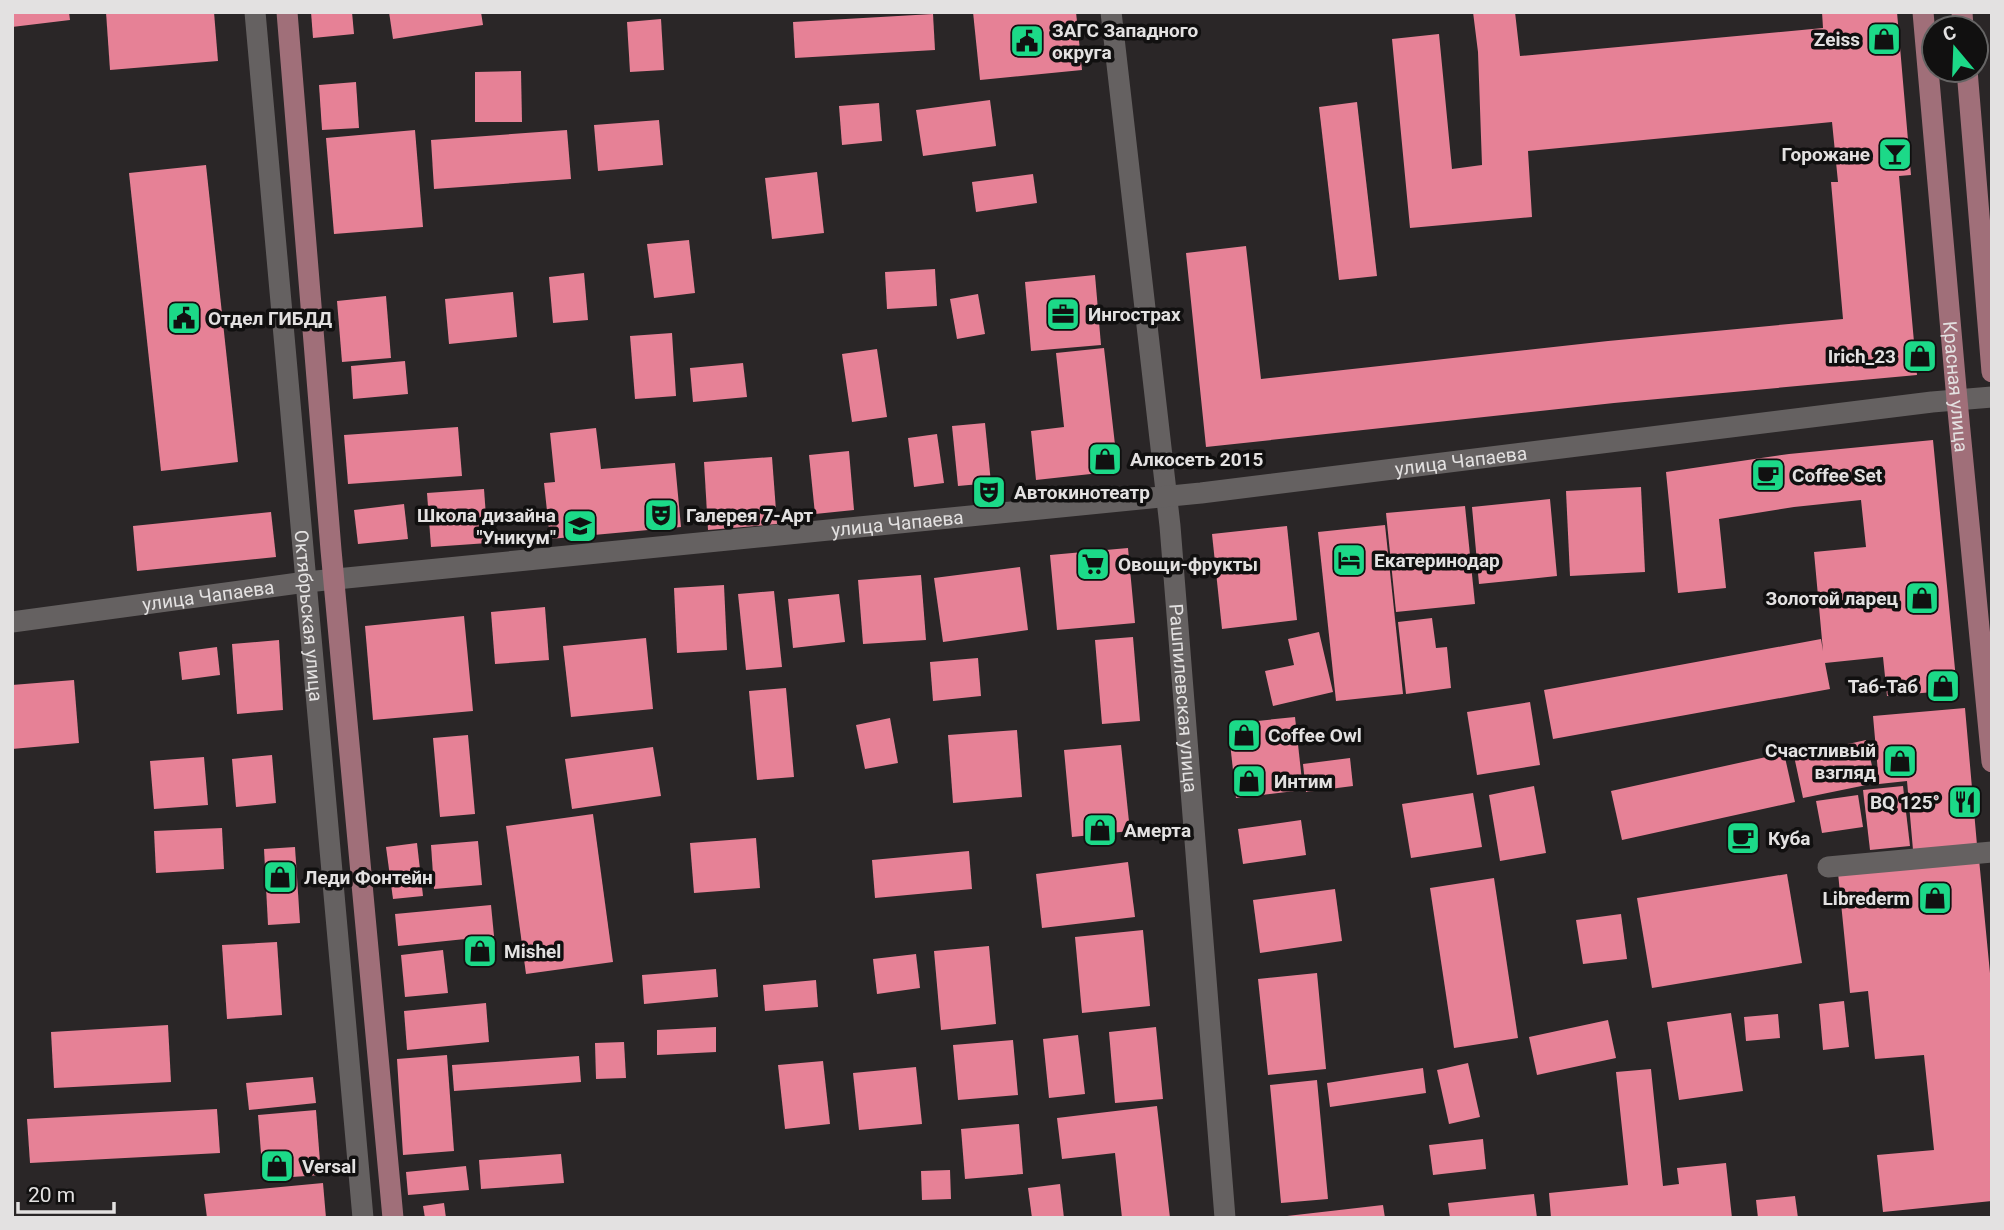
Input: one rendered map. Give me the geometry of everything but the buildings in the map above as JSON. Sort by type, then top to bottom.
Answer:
[{"type":"main road","name":"Октябрьская улица","points":[[286,12],[334,579],[393,1218]]},
{"type":"main road","name":"Красная улица","points":[[1923,12],[1992,762]]},
{"type":"main road","name":"Красная улица","points":[[1968,84],[1992,372]]},
{"type":"street","name":"Октябрьская улица","points":[[255,12],[363,1218]]},
{"type":"street","name":"Рашпилевская улица","points":[[1111,12],[1167,496],[1224,1218]]},
{"type":"street","name":"улица Чапаева","points":[[12,622],[306,582],[1167,496],[1992,397]]},
{"type":"street","points":[[1828,867],[1992,852]]},
{"type":"place","name":"Zeiss","points":[[1884,39]]},
{"type":"place","name":"ЗАГС Западного округа","points":[[1027,41]]},
{"type":"place","name":"Горожане","points":[[1895,154]]},
{"type":"place","name":"Ингострах","points":[[1063,314]]},
{"type":"place","name":"Отдел ГИБДД","points":[[184,318]]},
{"type":"place","name":"Irich_23","points":[[1920,356]]},
{"type":"place","name":"Алкосеть 2015","points":[[1105,459]]},
{"type":"place","name":"Coffee Set","points":[[1768,475]]},
{"type":"place","name":"Автокинотеатр","points":[[989,492]]},
{"type":"place","name":"Галерея 7-Арт","points":[[661,515]]},
{"type":"place","name":"Школа дизайна \"Уникум\"","points":[[580,526]]},
{"type":"place","name":"Екатеринодар","points":[[1349,560]]},
{"type":"place","name":"Овощи-фрукты","points":[[1093,564]]},
{"type":"place","name":"Золотой ларец","points":[[1922,598]]},
{"type":"place","name":"Таб-Таб","points":[[1943,686]]},
{"type":"place","name":"Coffee Owl","points":[[1244,735]]},
{"type":"place","name":"Счастливый взгляд","points":[[1900,761]]},
{"type":"place","name":"Интим","points":[[1249,781]]},
{"type":"place","name":"BQ 125°","points":[[1965,802]]},
{"type":"place","name":"Амерта","points":[[1100,830]]},
{"type":"place","name":"Куба","points":[[1743,838]]},
{"type":"place","name":"Леди Фонтейн","points":[[280,877]]},
{"type":"place","name":"Librederm","points":[[1935,898]]},
{"type":"place","name":"Mishel","points":[[480,951]]},
{"type":"place","name":"Versal","points":[[277,1166]]}]
